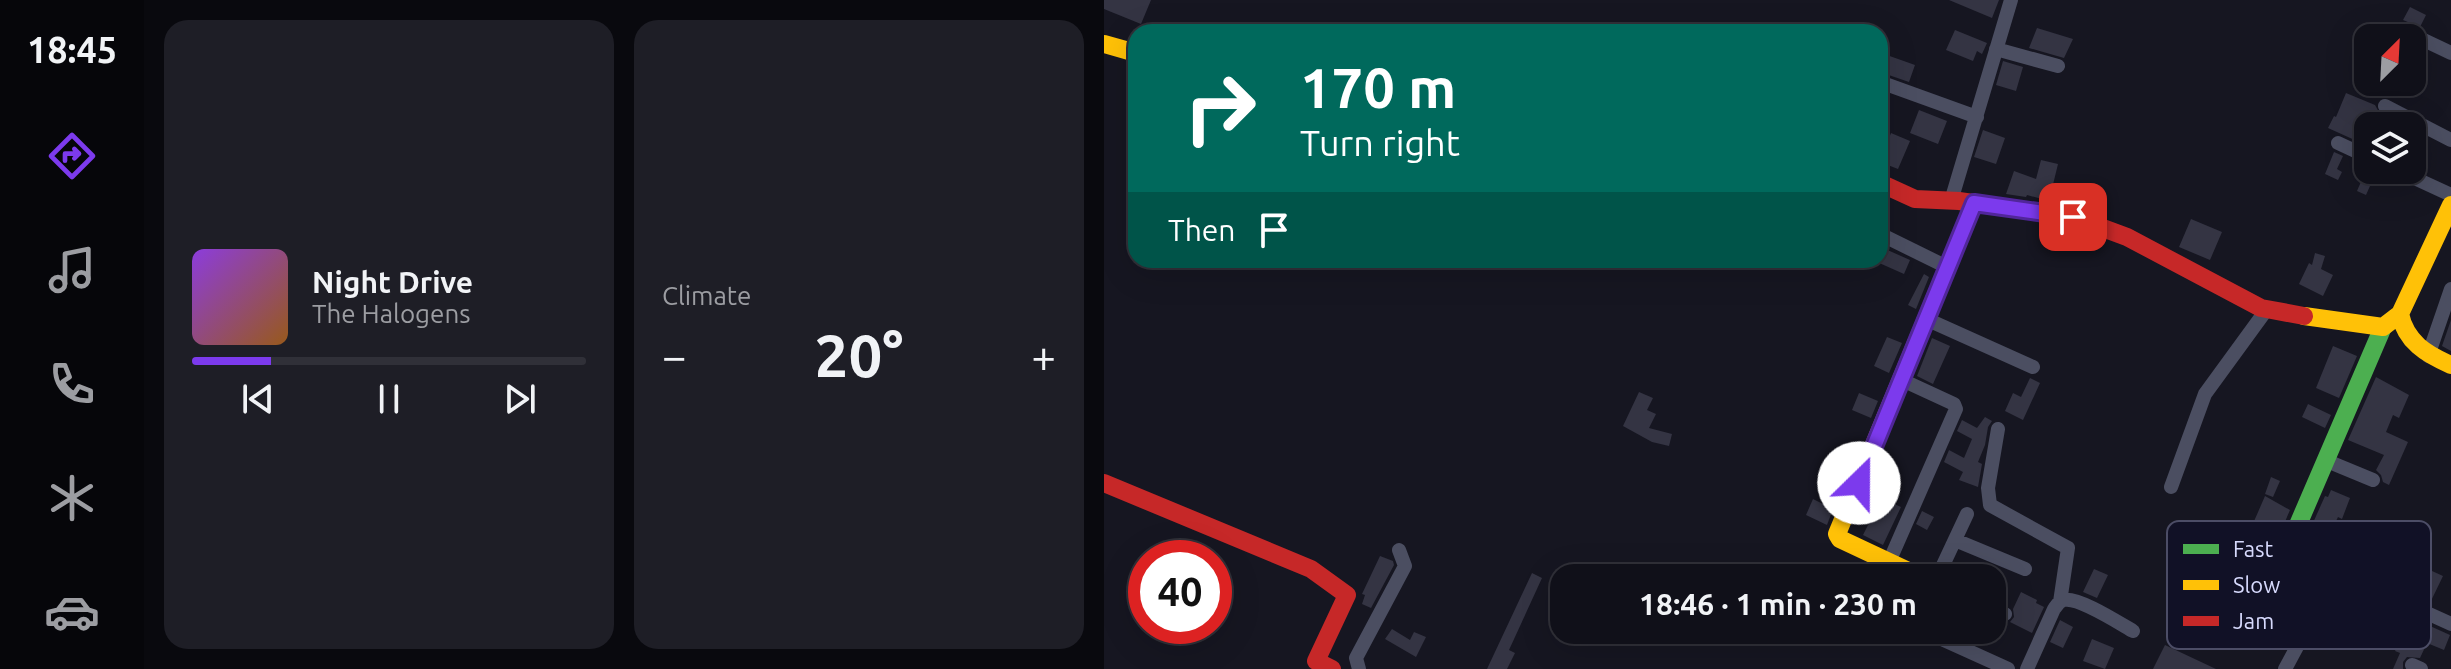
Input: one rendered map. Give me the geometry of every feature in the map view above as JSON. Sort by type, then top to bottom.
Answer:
[{"type":"street","points":[[1951,201],[2011,0]]},
{"type":"street","points":[[2426,41],[2451,53]]},
{"type":"street","points":[[1104,44],[1128,51]]},
{"type":"street","points":[[1996,49],[2058,66]]},
{"type":"street","points":[[1888,85],[1977,117]]},
{"type":"street","points":[[2385,106],[2451,140]]},
{"type":"street","points":[[2338,143],[2354,150]]},
{"type":"street","points":[[2426,183],[2451,195]]},
{"type":"street","points":[[1888,187],[1915,199],[1974,203],[2073,217],[2127,237],[2267,309],[2383,327]]},
{"type":"street","points":[[1893,564],[1840,539],[1837,534],[1974,203]]},
{"type":"street","points":[[2300,521],[2383,327],[2400,314],[2451,205]]},
{"type":"street","points":[[1888,238],[1947,267]]},
{"type":"street","points":[[2428,356],[2451,289]]},
{"type":"street","points":[[2171,487],[2205,394],[2267,309]]},
{"type":"street","points":[[2400,314],[2401,328],[2428,356],[2451,365]]},
{"type":"street","points":[[1926,319],[2033,367]]},
{"type":"street","points":[[1889,562],[1956,409],[1954,404],[1902,380]]},
{"type":"street","points":[[1998,429],[1988,488],[1990,505],[2068,548],[2060,602],[2027,669]]},
{"type":"street","points":[[2327,461],[2373,480]]},
{"type":"street","points":[[1104,483],[1311,569],[1347,595],[1316,661],[1332,669]]},
{"type":"street","points":[[1944,564],[1967,514]]},
{"type":"street","points":[[1955,540],[2025,569]]},
{"type":"street","points":[[1359,669],[1356,658],[1405,566],[1399,550]]},
{"type":"street","points":[[2060,602],[2067,599],[2079,602],[2133,631]]},
{"type":"street","points":[[2431,615],[2451,624]]},
{"type":"street","points":[[1953,644],[2008,669]]},
{"type":"street","points":[[2285,669],[2296,649]]},
{"type":"building","points":[[1104,0],[1151,0],[1141,24],[1104,9]]},
{"type":"building","points":[[1949,0],[1999,0],[1992,18]]},
{"type":"building","points":[[2410,7],[2426,15],[2422,24],[2403,20]]},
{"type":"building","points":[[2037,28],[2073,39],[2064,58],[2029,48]]},
{"type":"building","points":[[1955,30],[1987,43],[1982,54],[1977,51],[1973,61],[1946,50]]},
{"type":"building","points":[[1888,55],[1915,65],[1909,82],[1888,75]]},
{"type":"building","points":[[2003,61],[2023,67],[2016,91],[1996,85]]},
{"type":"building","points":[[2346,93],[2375,105],[2379,112],[2354,112],[2354,140],[2328,128]]},
{"type":"building","points":[[1919,110],[1947,121],[1938,144],[1910,133]]},
{"type":"building","points":[[1983,130],[2005,138],[1996,164],[1974,157]]},
{"type":"building","points":[[1891,133],[1910,141],[1898,169],[1888,165]]},
{"type":"building","points":[[2334,152],[2343,156],[2337,169],[2342,172],[2338,180],[2325,174]]},
{"type":"building","points":[[2041,160],[2058,164],[2049,201],[2006,194],[2014,171],[2036,179]]},
{"type":"building","points":[[2360,184],[2371,184],[2366,195],[2357,191]]},
{"type":"building","points":[[2191,219],[2222,232],[2210,260],[2179,247]]},
{"type":"building","points":[[1888,250],[1910,260],[1904,274],[1888,267]]},
{"type":"building","points":[[2315,253],[2325,256],[2321,269],[2333,275],[2323,296],[2299,284],[2309,263],[2312,265]]},
{"type":"building","points":[[1924,274],[1929,277],[1916,309],[1908,305]]},
{"type":"building","points":[[2451,320],[2451,351],[2442,346]]},
{"type":"building","points":[[1887,337],[1902,343],[1889,373],[1874,366]]},
{"type":"building","points":[[1932,338],[1950,346],[1933,384],[1917,376]]},
{"type":"building","points":[[2333,346],[2357,356],[2339,398],[2316,388]]},
{"type":"building","points":[[2376,377],[2409,395],[2399,418],[2393,415],[2386,432],[2408,442],[2389,485],[2383,482],[2376,470],[2384,455],[2348,440]]},
{"type":"building","points":[[2030,378],[2040,383],[2023,420],[2005,411],[2013,393],[2021,397]]},
{"type":"building","points":[[1639,392],[1653,398],[1647,410],[1656,414],[1649,428],[1672,434],[1669,446],[1652,442],[1623,426]]},
{"type":"building","points":[[1859,393],[1878,401],[1871,418],[1852,410]]},
{"type":"building","points":[[2308,404],[2331,415],[2325,428],[2302,417]]},
{"type":"building","points":[[1985,417],[1992,421],[1978,462],[1982,464],[1978,487],[1959,480],[1963,472],[1944,462],[1949,450],[1964,458],[1972,439],[1957,431],[1962,420],[1977,428]]},
{"type":"building","points":[[2271,477],[2280,481],[2273,497],[2265,494]]},
{"type":"building","points":[[1874,478],[1887,484],[1881,498],[1901,507],[1883,545],[1863,535],[1869,523],[1858,517]]},
{"type":"building","points":[[2331,490],[2350,498],[2342,519],[2314,521],[2325,496],[2328,497]]},
{"type":"building","points":[[2265,496],[2290,510],[2285,521],[2254,521]]},
{"type":"building","points":[[1813,499],[1833,509],[1827,525],[1806,515]]},
{"type":"building","points":[[1922,511],[1934,517],[1927,530],[1916,524]]},
{"type":"building","points":[[1380,556],[1393,561],[1394,565],[1371,608],[1362,604],[1365,595],[1362,594]]},
{"type":"building","points":[[2094,569],[2108,575],[2097,598],[2083,592]]},
{"type":"building","points":[[1532,573],[1542,578],[1509,650],[1515,653],[1507,669],[1487,669]]},
{"type":"building","points":[[2431,573],[2443,576],[2431,601]]},
{"type":"building","points":[[2021,592],[2044,607],[2032,633],[2010,622]]},
{"type":"building","points":[[2060,620],[2073,627],[2063,648],[2050,642]]},
{"type":"building","points":[[2431,626],[2450,635],[2444,650],[2431,645]]},
{"type":"building","points":[[1392,629],[1410,640],[1414,632],[1426,637],[1416,657],[1385,639]]},
{"type":"building","points":[[2092,639],[2114,648],[2105,669],[2083,661]]},
{"type":"building","points":[[2165,645],[2167,649],[2174,649],[2216,669],[2153,669]]},
{"type":"building","points":[[2424,649],[2420,658],[2407,657],[2403,669],[2393,669],[2400,653],[2395,651]]},
{"type":"traffic: fast","points":[[2300,521],[2383,327]]},
{"type":"traffic: slow","points":[[1104,44],[1128,51]]},
{"type":"traffic: slow","points":[[1893,564],[1840,539],[1837,534],[1974,203]]},
{"type":"traffic: slow","points":[[2304,316],[2383,327],[2400,314],[2451,205]]},
{"type":"traffic: slow","points":[[2400,314],[2412,340],[2451,365]]},
{"type":"traffic: jam","points":[[1888,187],[1915,199],[1959,201],[2073,217],[2127,237],[2261,308],[2304,316]]},
{"type":"traffic: jam","points":[[1104,483],[1311,569],[1347,595],[1316,661],[1332,669]]},
{"type":"route","points":[[1859,483],[1974,203],[2073,217]]}]
